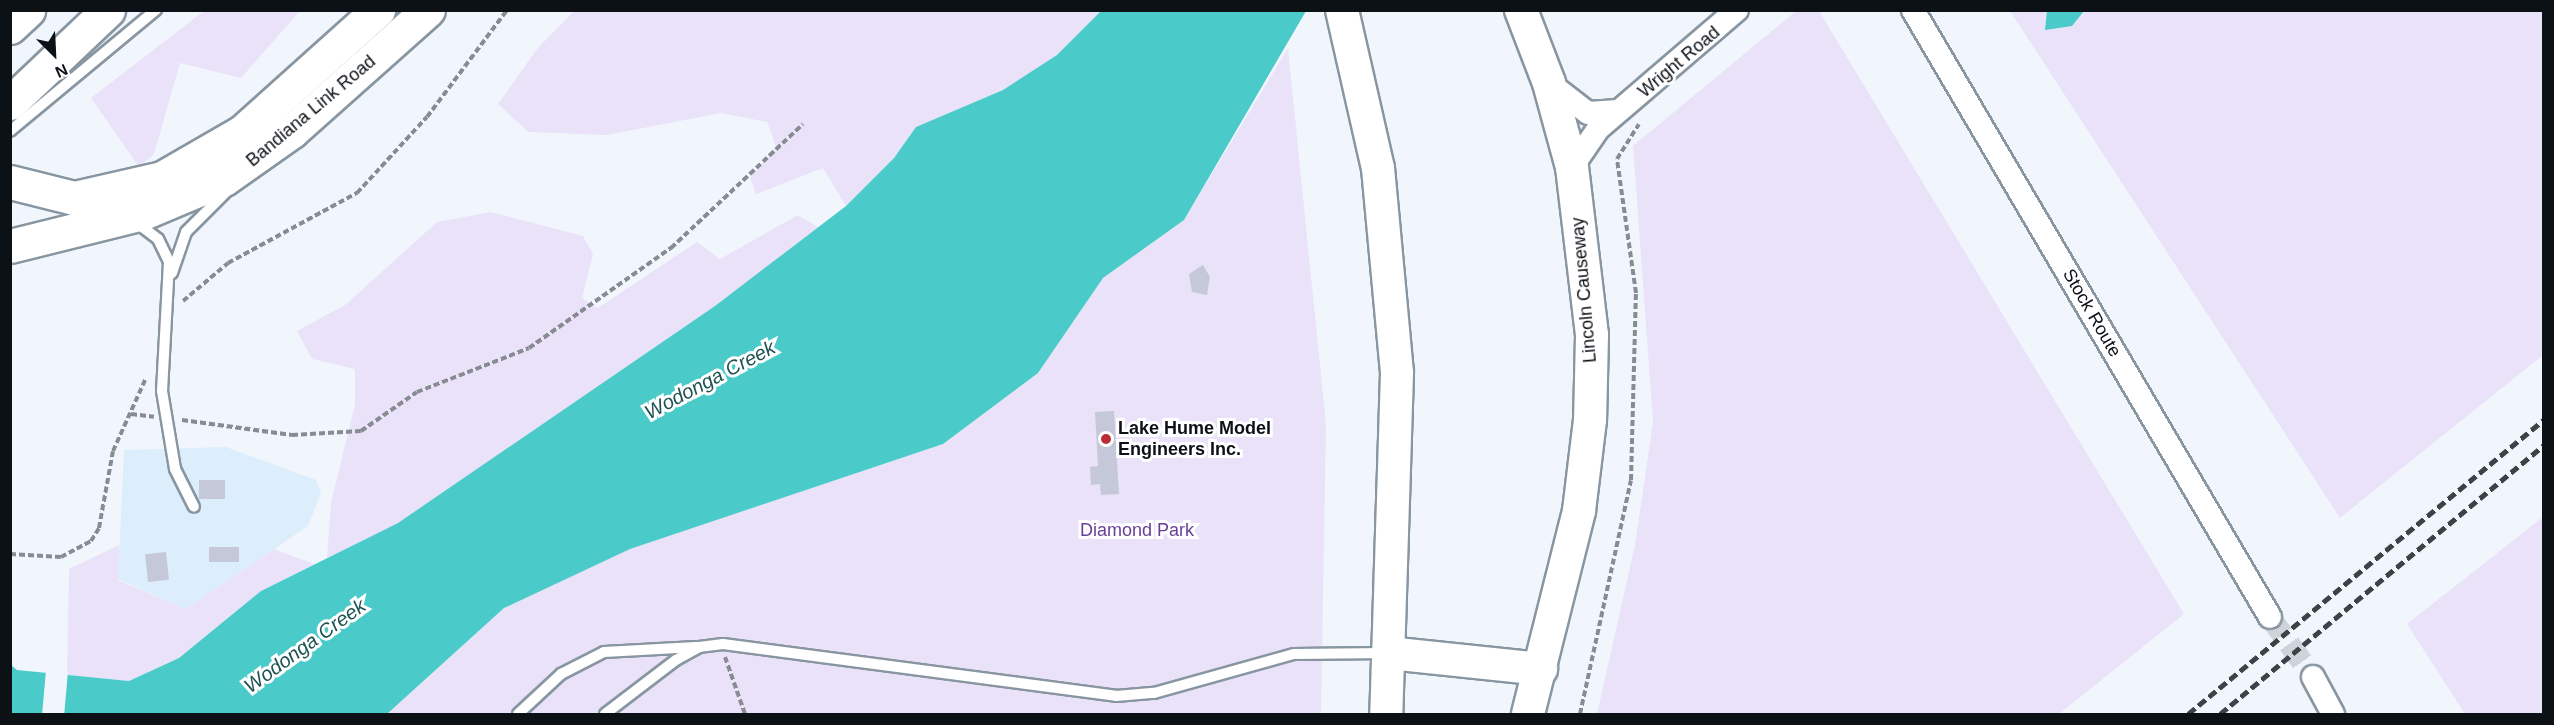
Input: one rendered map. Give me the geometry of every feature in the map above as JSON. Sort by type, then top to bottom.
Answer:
[{"type":"main road","points":[[10,27],[28,10]]},
{"type":"main road","points":[[10,102],[108,10]]},
{"type":"main road","name":"Bandiana Link Road","points":[[10,182],[74,198],[162,178],[242,132],[378,10]]},
{"type":"main road","name":"Bandiana Link Road","points":[[10,246],[122,219],[196,193],[258,158],[428,10]]},
{"type":"main road","name":"Lincoln Causeway","points":[[1521,10],[1549,83],[1572,167],[1592,335],[1590,420],[1579,511],[1528,714]]},
{"type":"main road","points":[[1345,22],[1378,168],[1391,274],[1397,373],[1386,714]]},
{"type":"main road","points":[[1389,653],[1541,669]]},
{"type":"street","name":"Wright Road","points":[[1572,167],[1588,139],[1737,10]]},
{"type":"street","name":"Stock Route","points":[[1913,10],[2270,617]]},
{"type":"street","points":[[1549,83],[1588,113],[1618,111]]},
{"type":"street","points":[[2313,677],[2333,714]]},
{"type":"lane","points":[[10,131],[156,10]]},
{"type":"lane","points":[[169,285],[186,232],[258,158]]},
{"type":"lane","points":[[122,219],[140,224],[159,239],[170,262],[161,345],[166,418],[175,469],[194,507]]},
{"type":"lane","points":[[518,714],[561,674],[604,652],[723,644],[1116,696],[1154,693],[1294,654],[1389,653]]},
{"type":"lane","points":[[605,714],[699,647]]},
{"type":"path","points":[[178,309],[228,263],[357,193],[428,117],[507,10]]},
{"type":"path","points":[[1580,714],[1631,480],[1636,294],[1617,159],[1621,145],[1646,117]]},
{"type":"path","points":[[131,414],[292,435],[361,431],[417,393],[529,348],[671,248],[803,124]]},
{"type":"path","points":[[10,554],[61,557],[91,541],[102,515],[108,467],[161,345]]},
{"type":"path","points":[[723,644],[745,714]]},
{"type":"shaded area","points":[[226,447],[316,480],[321,493],[308,526],[186,609],[118,579],[124,450]]},
{"type":"green space","points":[[204,11],[300,11],[241,78],[180,63],[154,154],[139,167],[91,98]]},
{"type":"green space","points":[[574,11],[1101,11],[1057,55],[1003,90],[916,127],[894,158],[846,206],[823,168],[756,194],[750,178],[776,146],[767,122],[721,113],[607,135],[528,132],[498,104],[537,49]]},
{"type":"green space","points":[[1796,11],[1819,11],[2184,614],[2059,714],[1597,714],[1635,545],[1653,422],[1633,146]]},
{"type":"green space","points":[[2010,11],[2543,11],[2543,355],[2340,518]]},
{"type":"green space","name":"Diamond Park","points":[[1288,48],[1326,425],[1321,714],[387,714],[504,608],[629,549],[943,444],[1038,373],[1103,278],[1184,220]]},
{"type":"green space","points":[[491,212],[583,236],[593,254],[582,298],[598,308],[697,242],[720,259],[798,215],[818,227],[715,306],[398,523],[327,558],[331,503],[355,404],[355,369],[312,359],[297,331],[345,305],[437,222]]},
{"type":"green space","points":[[2543,517],[2543,714],[2465,714],[2407,624]]},
{"type":"green space","points":[[119,545],[118,580],[186,609],[274,549],[314,564],[261,591],[179,658],[129,681],[67,675],[69,569]]},
{"type":"water","points":[[2047,10],[2084,11],[2072,26],[2045,30]]},
{"type":"water","name":"Wodonga Creek","points":[[1101,11],[1306,11],[1184,220],[1103,278],[1038,373],[943,444],[630,549],[504,608],[387,714],[11,714],[10,664],[17,670],[129,681],[179,658],[261,591],[398,523],[715,306],[846,206],[894,158],[916,127],[1003,90],[1057,55]]},
{"type":"pier","points":[[46,670],[68,672],[64,714],[42,714]]},
{"type":"building","points":[[1203,265],[1210,277],[1207,295],[1192,292],[1189,274]]},
{"type":"building","name":"Lake Hume Model Engineers Inc.","points":[[1114,411],[1119,494],[1101,495],[1100,484],[1091,485],[1090,467],[1098,466],[1095,412]]},
{"type":"building","points":[[199,480],[225,480],[225,499],[199,499]]},
{"type":"building","points":[[209,547],[239,547],[239,562],[209,562]]},
{"type":"building","points":[[166,552],[169,580],[148,582],[145,554]]},
{"type":"tunnel","points":[[2270,617],[2313,677]]},
{"type":"railway","points":[[2188,714],[2544,419]]},
{"type":"railway","points":[[2220,714],[2544,445]]},
{"type":"place","name":"Lake Hume Model Engineers Inc.","points":[[1106,439]]}]
